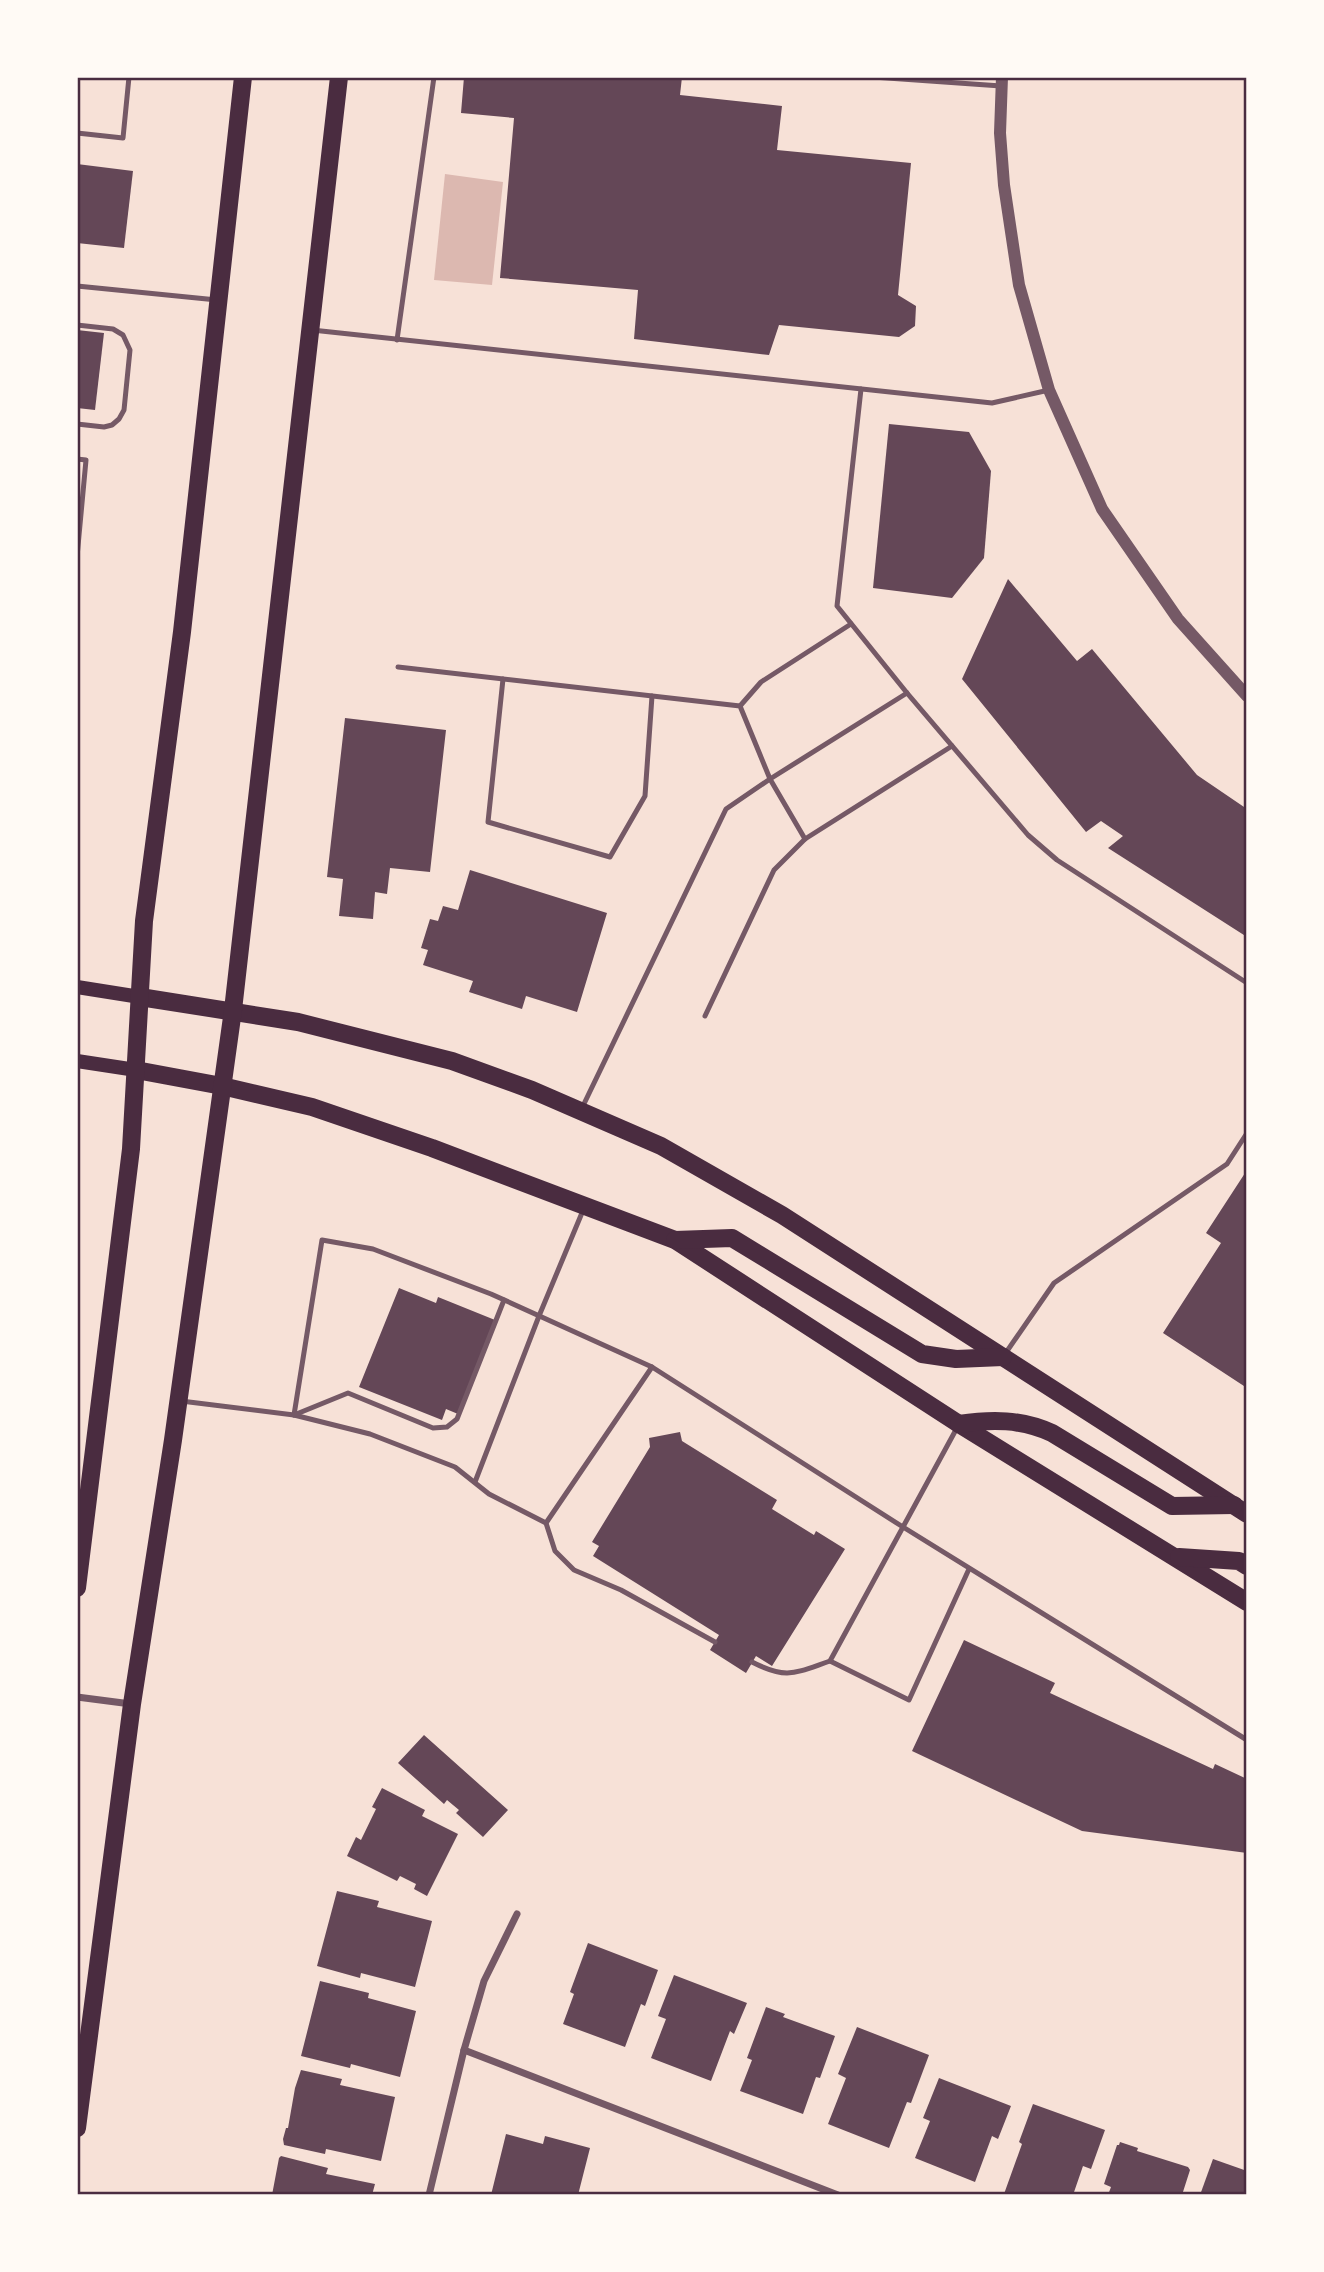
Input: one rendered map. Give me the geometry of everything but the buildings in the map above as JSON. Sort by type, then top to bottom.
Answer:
[{"type":"main road","points":[[77,1588],[131,1149],[144,922],[182,632],[243,77]]},
{"type":"main road","points":[[77,2128],[132,1704],[233,1010],[340,77]]},
{"type":"main road","points":[[77,987],[298,1021],[452,1061],[581,1111],[661,1146],[782,1215],[1240,1509]]},
{"type":"main road","points":[[77,1061],[222,1086],[312,1107],[586,1205],[674,1240],[959,1424],[1247,1602]]},
{"type":"main road","points":[[674,1240],[732,1238],[922,1354],[956,1359],[1003,1357]]},
{"type":"main road","points":[[959,1424],[986,1420],[1033,1425],[1052,1433],[1172,1506],[1240,1509]]},
{"type":"main road","points":[[1176,1556],[1239,1561],[1247,1566]]},
{"type":"street","points":[[1001,81],[1000,132],[1004,185],[1019,285],[1049,390],[1102,509],[1178,619],[1247,696]]},
{"type":"street","points":[[77,1697],[132,1704]]},
{"type":"street","points":[[429,2195],[464,2050],[484,1981],[517,1914]]},
{"type":"street","points":[[464,2050],[825,2193],[838,2195]]},
{"type":"lane","points":[[77,133],[123,138],[130,77]]},
{"type":"lane","points":[[397,340],[434,77]]},
{"type":"lane","points":[[873,77],[1001,81]]},
{"type":"lane","points":[[77,286],[219,300]]},
{"type":"lane","points":[[77,325],[113,329],[123,335],[130,349],[124,410],[119,419],[104,427],[77,424]]},
{"type":"lane","points":[[311,330],[992,403],[1049,390]]},
{"type":"lane","points":[[861,389],[837,606],[1028,835],[1057,860],[1247,983]]},
{"type":"lane","points":[[77,459],[86,460],[77,557]]},
{"type":"lane","points":[[740,706],[761,682],[851,624]]},
{"type":"lane","points":[[398,667],[740,706]]},
{"type":"lane","points":[[503,679],[488,821],[610,857],[645,796],[652,696]]},
{"type":"lane","points":[[581,1111],[726,809],[907,693]]},
{"type":"lane","points":[[740,706],[770,779],[805,839]]},
{"type":"lane","points":[[705,1017],[774,870],[805,839],[952,746]]},
{"type":"lane","points":[[1003,1357],[1054,1283],[1227,1164],[1247,1133]]},
{"type":"lane","points":[[475,1482],[539,1316],[586,1205]]},
{"type":"lane","points":[[295,1415],[322,1240],[373,1249],[505,1300],[652,1367],[969,1569],[1247,1740]]},
{"type":"lane","points":[[295,1415],[348,1393],[433,1428],[447,1427],[457,1419],[505,1300]]},
{"type":"lane","points":[[547,1523],[652,1367]]},
{"type":"lane","points":[[178,1401],[295,1415],[370,1434],[455,1467],[489,1493],[547,1523],[555,1551],[574,1570],[621,1590],[715,1642]]},
{"type":"lane","points":[[752,1662],[769,1671],[787,1675],[830,1661],[959,1424]]},
{"type":"lane","points":[[830,1661],[909,1700],[969,1569]]},
{"type":"shaded area","points":[[445,174],[503,182],[492,285],[434,280]]}]
